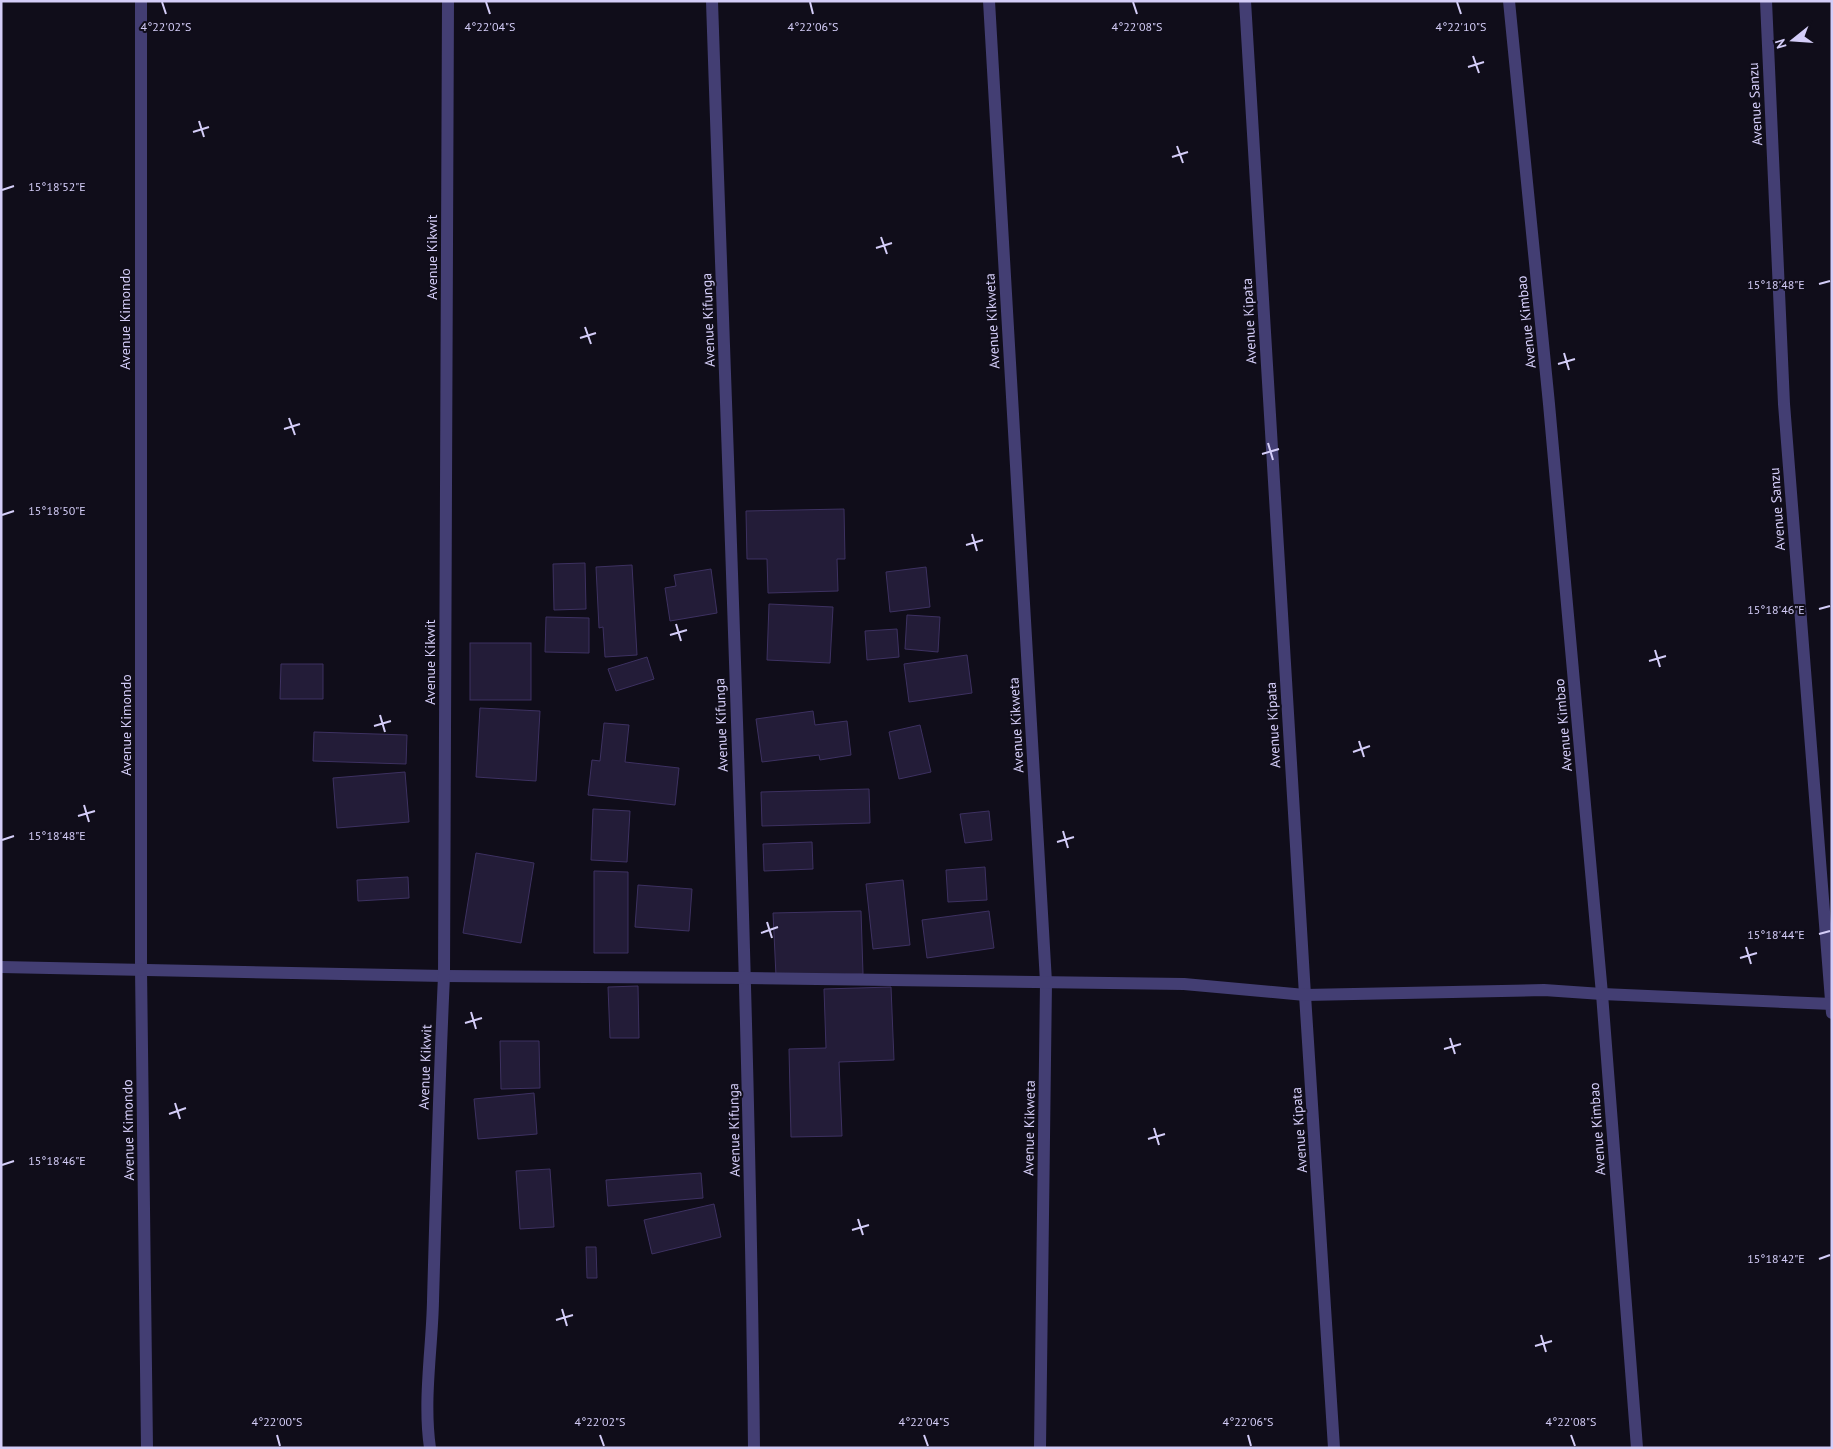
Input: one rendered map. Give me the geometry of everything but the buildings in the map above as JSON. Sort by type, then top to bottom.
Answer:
[{"type":"street","name":"Avenue Kimondo","points":[[141,1],[141,969],[147,1448]]},
{"type":"street","name":"Avenue Kikwit","points":[[430,1448],[427,1425],[444,976],[448,1]]},
{"type":"street","name":"Avenue Kifunga","points":[[712,1],[745,978],[754,1448]]},
{"type":"street","name":"Avenue Kikweta","points":[[989,1],[1046,982],[1040,1448]]},
{"type":"street","name":"Avenue Kipata","points":[[1244,1],[1334,1448]]},
{"type":"street","name":"Avenue Kimbao","points":[[1509,1],[1549,404],[1602,994],[1637,1448]]},
{"type":"street","name":"Avenue Sanzu","points":[[1766,1],[1784,404],[1832,1013]]},
{"type":"street","points":[[1,967],[444,976],[1184,984],[1305,996],[1544,990],[1831,1004]]}]
